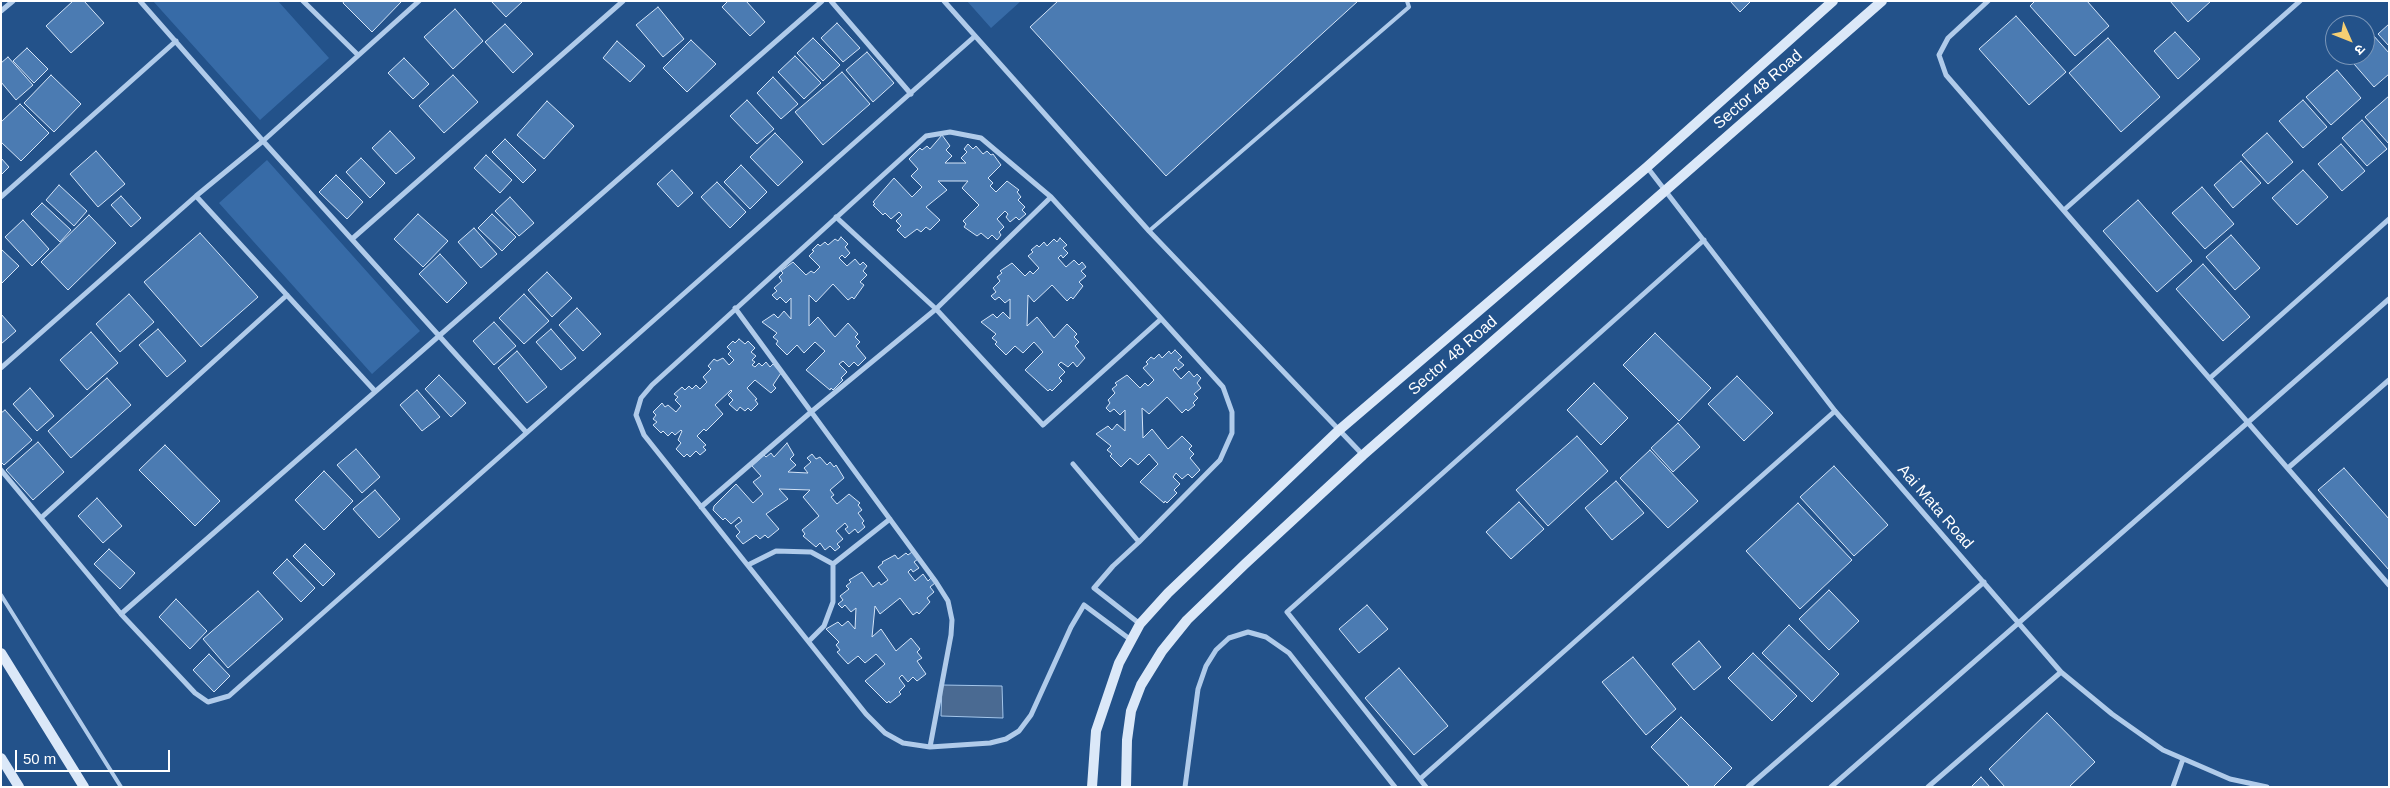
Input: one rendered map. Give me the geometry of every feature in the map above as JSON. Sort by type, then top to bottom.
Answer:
[{"type":"street","points":[[1,11],[12,1]]},
{"type":"street","points":[[140,1],[263,141],[526,432]]},
{"type":"street","points":[[304,1],[358,55]]},
{"type":"street","points":[[1,368],[196,196],[263,141],[418,1]]},
{"type":"street","points":[[352,239],[623,1]]},
{"type":"street","points":[[121,614],[374,390],[822,1]]},
{"type":"street","points":[[831,1],[911,94]]},
{"type":"street","points":[[944,1],[1148,231],[1362,455]]},
{"type":"street","name":"Sector 48 Road","points":[[1092,787],[1096,731],[1120,663],[1140,624],[1168,593],[1338,432],[1647,167],[1834,1]]},
{"type":"street","name":"Sector 48 Road","points":[[1126,787],[1127,740],[1131,711],[1141,685],[1162,651],[1187,620],[1362,455],[1882,1]]},
{"type":"street","points":[[1988,1],[1948,38],[1939,55],[1946,75],[2389,585]]},
{"type":"street","points":[[2064,210],[2300,1]]},
{"type":"street","points":[[1,470],[121,614],[195,693],[208,702],[229,696],[974,37]]},
{"type":"street","points":[[1,197],[176,41]]},
{"type":"street","points":[[1132,640],[1084,605],[1071,627],[1031,715],[1019,731],[1006,739],[990,743],[930,747],[903,743],[885,733],[866,714],[644,435],[636,415],[641,398],[652,384],[926,136],[950,132],[981,138],[1051,197],[1222,387],[1232,412],[1232,433],[1220,460],[1140,542],[1113,566],[1094,588],[1140,624]]},
{"type":"street","name":"Aai Mata Road","points":[[1647,167],[1835,411],[2062,672],[2119,719],[2163,750],[2230,779],[2266,787]]},
{"type":"street","points":[[196,196],[374,390]]},
{"type":"street","points":[[701,507],[811,412],[936,309],[1051,197]]},
{"type":"street","points":[[836,217],[936,309],[1043,425],[1162,320]]},
{"type":"street","points":[[2210,378],[2389,220]]},
{"type":"street","points":[[1426,787],[1287,612],[1704,240]]},
{"type":"street","points":[[42,517],[287,295]]},
{"type":"street","points":[[1831,787],[2389,298]]},
{"type":"street","points":[[735,308],[948,601],[952,620],[930,747]]},
{"type":"street","points":[[2288,468],[2389,380]]},
{"type":"street","points":[[1420,779],[1835,411]]},
{"type":"street","points":[[1072,464],[1140,542]]},
{"type":"street","points":[[833,564],[890,519]]},
{"type":"street","points":[[748,565],[776,551],[811,552],[833,564]]},
{"type":"street","points":[[809,642],[824,626],[833,602],[833,564]]},
{"type":"street","points":[[1748,787],[1984,582]]},
{"type":"street","points":[[1185,787],[1198,688],[1206,666],[1216,650],[1229,638],[1248,632],[1266,637],[1289,653],[1395,787]]},
{"type":"street","points":[[1,653],[84,787]]},
{"type":"street","points":[[1928,787],[2062,672]]},
{"type":"street","points":[[1,758],[20,787]]},
{"type":"street","points":[[2174,787],[2183,759]]},
{"type":"lane","points":[[1148,231],[1409,7],[1407,1]]},
{"type":"lane","points":[[1,595],[121,787]]},
{"type":"shaded area","points":[[153,1],[278,1],[329,58],[260,120]]},
{"type":"shaded area","points":[[967,1],[1021,1],[991,28]]},
{"type":"shaded area","points":[[267,160],[420,331],[372,374],[219,203]]},
{"type":"shaded area","points":[[942,685],[1002,686],[1003,718],[941,716]]},
{"type":"building","points":[[73,1],[84,1],[104,23],[71,53],[46,26]]},
{"type":"building","points":[[344,1],[402,1],[372,32],[343,3]]},
{"type":"building","points":[[491,1],[523,1],[506,17]]},
{"type":"building","points":[[728,1],[746,1],[765,22],[750,36],[722,7]]},
{"type":"building","points":[[1058,1],[1358,1],[1166,176],[1030,27]]},
{"type":"building","points":[[1730,1],[1751,1],[1740,12]]},
{"type":"building","points":[[2035,1],[2087,1],[2109,26],[2075,56],[2030,6]]},
{"type":"building","points":[[2170,1],[2211,1],[2188,22]]},
{"type":"building","points":[[658,7],[684,39],[663,57],[636,25]]},
{"type":"building","points":[[455,9],[483,41],[453,69],[424,37]]},
{"type":"building","points":[[2016,16],[2066,72],[2029,105],[1979,49]]},
{"type":"building","points":[[837,23],[860,48],[843,62],[821,38]]},
{"type":"building","points":[[505,24],[533,54],[513,73],[485,42]]},
{"type":"building","points":[[2389,24],[2389,46],[2378,34]]},
{"type":"building","points":[[2175,32],[2200,59],[2178,79],[2154,51]]},
{"type":"building","points":[[2375,37],[2389,53],[2389,74],[2374,87],[2355,65],[2375,65]]},
{"type":"building","points":[[813,38],[840,65],[823,81],[797,53]]},
{"type":"building","points":[[2108,38],[2160,97],[2121,132],[2069,73]]},
{"type":"building","points":[[691,40],[716,64],[687,92],[663,68]]},
{"type":"building","points":[[617,41],[645,66],[630,82],[603,58]]},
{"type":"building","points":[[27,48],[48,69],[34,83],[13,61]]},
{"type":"building","points":[[867,52],[894,83],[873,102],[846,70]]},
{"type":"building","points":[[795,56],[821,83],[804,99],[778,72]]},
{"type":"building","points":[[8,57],[33,85],[16,100],[1,82],[1,63]]},
{"type":"building","points":[[404,58],[429,84],[413,99],[388,73]]},
{"type":"building","points":[[2337,70],[2361,98],[2331,125],[2306,97]]},
{"type":"building","points":[[842,72],[870,104],[823,145],[795,112]]},
{"type":"building","points":[[51,75],[81,104],[54,132],[24,103]]},
{"type":"building","points":[[453,75],[478,102],[444,133],[419,106]]},
{"type":"building","points":[[773,77],[798,104],[781,119],[757,93]]},
{"type":"building","points":[[2389,96],[2389,144],[2365,117]]},
{"type":"building","points":[[747,100],[774,129],[757,144],[730,116]]},
{"type":"building","points":[[2303,100],[2327,127],[2303,148],[2279,121]]},
{"type":"building","points":[[547,101],[574,126],[544,159],[517,135]]},
{"type":"building","points":[[20,104],[49,133],[21,161],[1,142],[1,122]]},
{"type":"building","points":[[2362,120],[2387,149],[2367,166],[2342,138]]},
{"type":"building","points":[[390,131],[415,158],[396,174],[372,148]]},
{"type":"building","points":[[775,133],[803,162],[778,186],[750,157]]},
{"type":"building","points":[[2267,133],[2293,162],[2268,184],[2242,155]]},
{"type":"building","points":[[942,135],[950,146],[946,150],[952,156],[945,163],[966,163],[961,158],[967,152],[964,149],[968,144],[973,149],[976,146],[983,154],[987,151],[991,155],[993,154],[1001,165],[988,178],[993,183],[990,186],[996,192],[1007,181],[1019,190],[1017,192],[1021,197],[1018,200],[1025,207],[1022,210],[1026,214],[1019,220],[1016,217],[1010,222],[1006,217],[1008,214],[1005,211],[997,219],[1004,227],[999,232],[1001,235],[997,240],[992,235],[988,239],[981,233],[977,236],[964,227],[966,224],[963,221],[979,205],[962,188],[968,181],[938,181],[947,190],[926,207],[940,220],[930,230],[926,227],[921,232],[917,229],[905,238],[897,230],[901,226],[896,221],[902,215],[899,212],[891,219],[885,213],[883,215],[873,205],[875,204],[873,202],[894,178],[912,197],[922,187],[911,176],[918,169],[909,159],[920,148],[922,150],[927,146],[930,149]]},
{"type":"building","points":[[505,139],[536,170],[523,183],[492,152]]},
{"type":"building","points":[[2341,144],[2365,171],[2342,191],[2318,164]]},
{"type":"building","points":[[96,151],[125,184],[98,207],[70,174]]},
{"type":"building","points":[[486,155],[512,180],[500,193],[474,168]]},
{"type":"building","points":[[1,158],[9,167],[1,175]]},
{"type":"building","points":[[361,158],[385,183],[370,198],[346,172]]},
{"type":"building","points":[[2241,161],[2261,183],[2233,208],[2214,185]]},
{"type":"building","points":[[741,165],[767,192],[750,209],[724,182]]},
{"type":"building","points":[[672,170],[693,193],[678,207],[657,184]]},
{"type":"building","points":[[2303,170],[2328,197],[2297,225],[2272,198]]},
{"type":"building","points":[[336,175],[363,202],[347,219],[319,192]]},
{"type":"building","points":[[717,182],[746,212],[730,228],[701,197]]},
{"type":"building","points":[[59,185],[87,211],[74,226],[46,200]]},
{"type":"building","points":[[2202,187],[2234,224],[2205,249],[2172,213]]},
{"type":"building","points":[[121,196],[141,218],[131,227],[111,205]]},
{"type":"building","points":[[510,197],[534,223],[519,236],[495,211]]},
{"type":"building","points":[[2138,200],[2192,261],[2157,292],[2103,231]]},
{"type":"building","points":[[42,203],[71,230],[60,242],[31,214]]},
{"type":"building","points":[[418,214],[448,241],[423,267],[394,239]]},
{"type":"building","points":[[492,214],[516,237],[502,251],[478,228]]},
{"type":"building","points":[[89,215],[116,243],[68,290],[41,262]]},
{"type":"building","points":[[23,220],[49,249],[32,266],[5,237]]},
{"type":"building","points":[[474,228],[497,254],[481,268],[458,242]]},
{"type":"building","points":[[200,233],[258,297],[201,347],[144,282]]},
{"type":"building","points":[[2231,235],[2260,268],[2235,290],[2206,257]]},
{"type":"building","points":[[841,237],[848,244],[845,247],[850,253],[845,258],[842,255],[839,258],[847,266],[855,259],[860,265],[863,262],[867,266],[863,271],[867,275],[860,282],[864,285],[854,299],[852,297],[848,300],[833,284],[816,302],[809,295],[809,326],[818,317],[835,337],[848,323],[858,334],[855,337],[860,342],[856,346],[866,358],[858,366],[854,362],[849,367],[843,361],[839,364],[847,372],[841,378],[843,380],[833,390],[831,388],[830,390],[806,370],[825,351],[815,342],[804,353],[797,345],[787,355],[776,344],[778,341],[773,337],[777,333],[762,322],[774,314],[778,318],[784,311],[791,319],[791,298],[786,303],[780,297],[777,300],[772,295],[777,291],[774,288],[782,281],[779,277],[783,273],[781,271],[793,262],[806,275],[811,271],[814,273],[820,267],[809,256],[814,251],[812,250],[818,244],[820,246],[825,242],[828,245],[835,239],[838,241]]},
{"type":"building","points":[[1060,238],[1067,245],[1063,248],[1068,253],[1063,258],[1061,255],[1058,258],[1066,267],[1074,260],[1079,265],[1082,262],[1086,267],[1081,271],[1086,276],[1079,282],[1083,286],[1073,299],[1071,297],[1067,301],[1052,285],[1034,302],[1028,295],[1027,326],[1037,317],[1054,338],[1067,324],[1077,334],[1074,337],[1079,342],[1075,346],[1085,358],[1077,367],[1073,362],[1068,367],[1061,362],[1058,365],[1065,372],[1059,378],[1062,381],[1052,391],[1050,389],[1048,391],[1025,370],[1043,352],[1034,342],[1023,353],[1015,346],[1006,355],[992,338],[996,334],[981,322],[993,314],[997,318],[1003,312],[1010,319],[1010,299],[1005,303],[999,297],[995,300],[991,296],[996,292],[993,288],[1000,281],[997,277],[1002,273],[1000,271],[1012,263],[1025,276],[1030,271],[1033,274],[1039,268],[1028,256],[1033,252],[1031,250],[1037,245],[1039,247],[1044,242],[1047,246],[1054,239],[1057,242]]},
{"type":"building","points":[[1,249],[19,266],[2,283],[1,282]]},
{"type":"building","points":[[440,254],[467,283],[447,303],[419,274]]},
{"type":"building","points":[[2203,264],[2250,317],[2223,341],[2176,289]]},
{"type":"building","points":[[547,272],[572,298],[552,317],[528,290]]},
{"type":"building","points":[[129,294],[154,322],[120,352],[96,324]]},
{"type":"building","points":[[524,294],[549,321],[524,344],[499,318]]},
{"type":"building","points":[[577,308],[601,334],[583,351],[559,325]]},
{"type":"building","points":[[1,314],[16,331],[1,344]]},
{"type":"building","points":[[494,322],[516,346],[494,365],[473,341]]},
{"type":"building","points":[[158,329],[186,361],[167,377],[139,345]]},
{"type":"building","points":[[551,329],[576,358],[561,370],[536,342]]},
{"type":"building","points":[[91,332],[118,363],[87,390],[60,360]]},
{"type":"building","points":[[1655,333],[1711,388],[1679,421],[1623,365]]},
{"type":"building","points":[[739,339],[745,344],[748,341],[755,348],[751,352],[756,356],[752,360],[755,362],[752,365],[755,367],[759,363],[762,366],[766,362],[770,367],[773,364],[781,373],[773,385],[776,388],[771,393],[755,380],[747,388],[757,399],[755,400],[758,404],[751,411],[748,408],[745,411],[740,407],[737,411],[729,404],[733,400],[728,395],[731,390],[715,405],[723,414],[706,431],[704,429],[697,436],[706,445],[703,447],[706,450],[700,455],[696,451],[690,457],[687,454],[684,457],[676,449],[681,443],[678,440],[682,431],[675,435],[672,432],[668,436],[663,431],[661,433],[653,425],[657,422],[653,419],[656,415],[653,412],[662,403],[665,407],[668,405],[676,412],[681,406],[675,400],[678,397],[674,394],[682,387],[685,390],[689,386],[692,389],[696,385],[700,389],[707,382],[703,377],[711,369],[708,366],[714,359],[717,361],[723,358],[729,365],[734,360],[728,354],[731,351],[727,347],[733,341],[735,343]]},
{"type":"building","points":[[1175,350],[1182,357],[1178,360],[1184,365],[1178,370],[1176,367],[1173,370],[1181,379],[1189,371],[1194,377],[1197,374],[1201,378],[1197,383],[1201,388],[1194,394],[1198,398],[1193,403],[1195,405],[1182,413],[1167,397],[1149,414],[1142,408],[1143,438],[1152,429],[1168,449],[1182,436],[1192,446],[1189,449],[1194,454],[1190,458],[1200,470],[1192,478],[1188,474],[1182,479],[1176,473],[1173,477],[1180,484],[1174,490],[1177,493],[1167,503],[1165,501],[1164,503],[1140,482],[1158,464],[1149,454],[1138,465],[1130,458],[1121,467],[1107,450],[1111,446],[1096,434],[1108,426],[1112,430],[1117,424],[1125,431],[1125,410],[1120,415],[1114,409],[1110,412],[1106,408],[1110,403],[1108,400],[1115,393],[1112,389],[1117,385],[1115,383],[1127,375],[1140,388],[1145,383],[1148,386],[1154,380],[1143,368],[1148,364],[1146,362],[1151,357],[1154,359],[1159,354],[1162,358],[1169,351],[1171,354]]},
{"type":"building","points":[[517,351],[547,387],[527,403],[498,368]]},
{"type":"building","points":[[439,375],[466,403],[451,417],[425,389]]},
{"type":"building","points":[[1737,376],[1773,413],[1744,441],[1708,404]]},
{"type":"building","points":[[107,378],[131,405],[71,458],[48,431]]},
{"type":"building","points":[[1594,383],[1628,418],[1601,445],[1567,410]]},
{"type":"building","points":[[30,388],[54,416],[37,431],[13,404]]},
{"type":"building","points":[[417,390],[440,417],[422,431],[400,405]]},
{"type":"building","points":[[5,410],[32,440],[4,465],[1,462],[1,413]]},
{"type":"building","points":[[1678,423],[1700,447],[1673,472],[1651,448]]},
{"type":"building","points":[[1577,436],[1608,471],[1548,526],[1516,490]]},
{"type":"building","points":[[38,442],[64,472],[33,500],[6,470]]},
{"type":"building","points":[[787,443],[794,455],[790,459],[796,465],[788,472],[808,473],[804,468],[811,462],[807,458],[812,454],[816,459],[820,457],[827,465],[830,462],[834,467],[836,465],[844,478],[830,490],[834,495],[831,497],[837,504],[849,494],[860,503],[858,505],[862,510],[858,513],[864,521],[862,523],[865,527],[858,533],[855,529],[849,534],[845,529],[848,527],[845,523],[836,531],[843,539],[837,544],[840,547],[835,551],[830,546],[825,550],[820,543],[816,547],[803,536],[805,534],[802,530],[819,516],[803,497],[810,490],[779,489],[788,499],[766,514],[779,529],[768,538],[765,535],[760,539],[756,535],[743,544],[736,536],[740,532],[735,526],[742,521],[739,517],[731,524],[725,518],[723,520],[713,510],[714,506],[736,484],[753,503],[763,494],[753,482],[761,476],[752,466],[764,455],[766,457],[771,453],[774,457]]},
{"type":"building","points":[[165,445],[220,501],[195,526],[139,470]]},
{"type":"building","points":[[356,449],[380,477],[362,493],[337,465]]},
{"type":"building","points":[[1650,450],[1698,501],[1668,528],[1620,478]]},
{"type":"building","points":[[1834,466],[1888,525],[1854,556],[1800,497]]},
{"type":"building","points":[[2344,468],[2389,519],[2389,570],[2318,490]]},
{"type":"building","points":[[324,471],[353,501],[324,530],[295,500]]},
{"type":"building","points":[[1616,481],[1644,513],[1612,540],[1585,508]]},
{"type":"building","points":[[375,490],[400,519],[379,538],[353,509]]},
{"type":"building","points":[[97,498],[122,526],[103,543],[78,516]]},
{"type":"building","points":[[1519,502],[1544,529],[1511,559],[1486,532]]},
{"type":"building","points":[[1798,503],[1852,560],[1800,609],[1746,551]]},
{"type":"building","points":[[305,544],[335,574],[323,586],[293,556]]},
{"type":"building","points":[[109,549],[135,573],[120,589],[94,564]]},
{"type":"building","points":[[912,552],[918,559],[914,562],[919,568],[913,572],[911,569],[908,572],[915,581],[923,574],[928,581],[931,578],[935,583],[930,587],[934,592],[927,598],[930,602],[919,614],[917,612],[913,615],[900,598],[880,614],[875,606],[872,637],[881,629],[896,651],[911,638],[920,649],[917,652],[922,658],[917,661],[926,674],[917,681],[913,677],[908,682],[902,675],[899,678],[905,686],[899,692],[901,694],[890,703],[889,701],[887,703],[865,681],[885,664],[876,654],[865,663],[858,656],[848,664],[837,652],[840,650],[836,645],[839,642],[826,629],[838,622],[842,626],[848,621],[855,629],[856,608],[851,612],[845,605],[842,608],[838,604],[843,600],[840,596],[849,589],[846,586],[851,582],[849,580],[862,572],[873,587],[879,582],[881,585],[888,580],[878,567],[882,562],[895,555],[898,559],[906,553],[908,555]]},
{"type":"building","points":[[287,559],[315,588],[301,602],[273,573]]},
{"type":"building","points":[[1829,590],[1859,621],[1829,650],[1799,619]]},
{"type":"building","points":[[258,591],[283,619],[228,668],[203,639]]},
{"type":"building","points":[[176,599],[207,631],[190,649],[159,617]]},
{"type":"building","points":[[1367,605],[1388,629],[1359,653],[1339,629]]},
{"type":"building","points":[[1789,625],[1839,674],[1812,702],[1762,653]]},
{"type":"building","points":[[1699,641],[1721,667],[1694,690],[1672,664]]},
{"type":"building","points":[[1753,653],[1797,696],[1772,721],[1728,678]]},
{"type":"building","points":[[209,654],[230,676],[214,692],[193,670]]},
{"type":"building","points":[[1633,657],[1676,709],[1646,735],[1602,682]]},
{"type":"building","points":[[1399,668],[1448,726],[1414,755],[1365,698]]},
{"type":"building","points":[[2047,713],[2095,762],[2069,787],[2005,787],[1989,769]]},
{"type":"building","points":[[1681,717],[1732,768],[1713,787],[1690,787],[1651,747]]},
{"type":"building","points":[[1981,777],[1990,787],[1971,787]]}]
